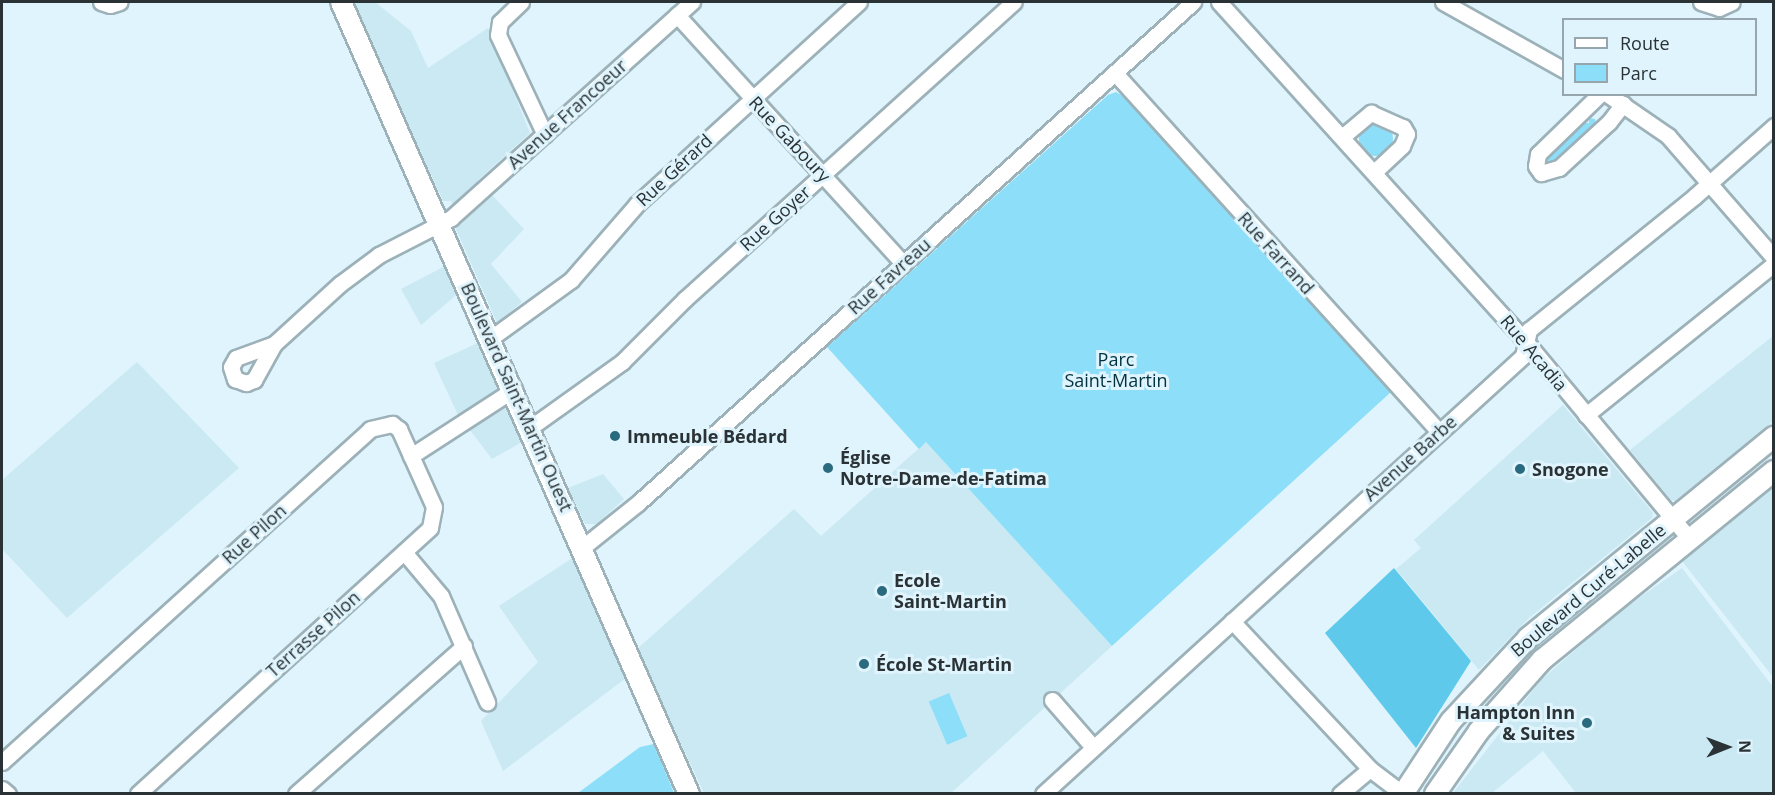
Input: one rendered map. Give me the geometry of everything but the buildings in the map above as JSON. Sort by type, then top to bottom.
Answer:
[{"type":"main road","name":"Boulevard Saint-Martin Ouest","points":[[340,2],[531,427],[689,794]]},
{"type":"main road","name":"Boulevard Curé-Labelle","points":[[1403,794],[1451,721],[1510,654],[1773,437]]},
{"type":"main road","name":"Boulevard Curé-Labelle","points":[[1435,794],[1479,731],[1537,665],[1773,471]]},
{"type":"street","points":[[101,2],[110,5],[120,2]]},
{"type":"street","points":[[521,2],[500,22],[498,35],[545,135]]},
{"type":"street","name":"Avenue Francoeur","points":[[274,344],[363,265],[440,224],[545,135],[692,2]]},
{"type":"street","name":"Rue Gérard","points":[[491,338],[571,280],[637,204],[859,2]]},
{"type":"street","name":"Rue Goyer","points":[[531,427],[622,362],[685,299],[1014,2]]},
{"type":"street","name":"Rue Favreau","points":[[583,547],[638,503],[1193,2]]},
{"type":"street","name":"Rue Acadia","points":[[1219,2],[1527,343],[1689,538]]},
{"type":"street","points":[[1443,2],[1562,69]]},
{"type":"street","points":[[1701,2],[1719,8],[1732,2]]},
{"type":"street","name":"Rue Gaboury","points":[[677,15],[903,263]]},
{"type":"street","name":"Rue Farrand","points":[[1115,73],[1439,432]]},
{"type":"street","points":[[1598,96],[1538,154],[1536,166],[1541,173],[1559,168],[1609,122],[1623,104]]},
{"type":"street","points":[[1609,96],[1658,127],[1710,182],[1773,258]]},
{"type":"street","points":[[1342,137],[1371,113],[1403,127],[1405,141],[1374,172]]},
{"type":"street","name":"Avenue Barbe","points":[[1043,794],[1523,356],[1529,330],[1710,182],[1773,126]]},
{"type":"street","points":[[1586,415],[1773,264]]},
{"type":"street","points":[[411,456],[514,389]]},
{"type":"street","name":"Rue Pilon","points":[[2,762],[370,429],[392,424],[399,429],[411,456]]},
{"type":"street","name":"Terrasse Pilon","points":[[138,794],[429,528],[435,517],[411,456]]},
{"type":"street","points":[[404,552],[438,591],[487,702]]},
{"type":"street","points":[[1232,621],[1370,769],[1403,794]]},
{"type":"street","points":[[296,794],[464,646]]},
{"type":"street","points":[[1052,700],[1093,747]]},
{"type":"street","points":[[1340,794],[1370,769]]},
{"type":"street","points":[[2,789],[8,794]]},
{"type":"shaded area","points":[[353,2],[375,2],[411,31],[428,68],[488,28],[530,133],[478,180],[524,229],[491,264],[522,302],[497,323],[456,229],[462,223],[451,201],[443,201]]},
{"type":"shaded area","points":[[449,264],[461,291],[421,325],[401,289]]},
{"type":"shaded area","points":[[1773,336],[1773,421],[1675,501],[1671,500],[1630,450]]},
{"type":"shaded area","points":[[482,341],[522,442],[492,459],[457,413],[434,363]]},
{"type":"shaded area","points":[[137,362],[239,468],[67,618],[2,549],[2,480]]},
{"type":"shaded area","points":[[1563,405],[1653,513],[1652,518],[1529,618],[1479,670],[1396,569],[1421,548],[1414,540]]},
{"type":"shaded area","name":"Ecole Saint-Martin","points":[[926,442],[1112,646],[950,794],[704,793],[637,649],[794,509],[821,536]]},
{"type":"shaded area","points":[[603,474],[624,499],[597,524],[585,524],[568,488]]},
{"type":"shaded area","points":[[1773,487],[1773,677],[1682,561]]},
{"type":"shaded area","points":[[574,557],[626,678],[503,771],[481,721],[538,662],[499,606]]},
{"type":"shaded area","points":[[1394,568],[1471,661],[1416,748],[1325,633]]},
{"type":"shaded area","points":[[1682,568],[1773,687],[1773,793],[1576,793],[1543,751],[1492,793],[1453,793],[1541,680],[1620,611]]},
{"type":"green space","name":"Parc Saint-Martin","points":[[1116,92],[1125,97],[1391,392],[1112,646],[926,442],[919,449],[827,347],[1108,95]]},
{"type":"green space","points":[[1589,118],[1595,119],[1596,124],[1552,165],[1544,164],[1546,157],[1583,123],[1589,123]]},
{"type":"green space","points":[[1376,122],[1388,127],[1393,139],[1388,151],[1376,156],[1364,151],[1359,139],[1364,127]]},
{"type":"green space","points":[[949,693],[967,736],[947,745],[929,702]]},
{"type":"green space","points":[[654,744],[674,793],[578,793],[640,747]]},
{"type":"place","name":"Immeuble Bédard","points":[[615,436]]},
{"type":"place","name":"Église Notre-Dame-de-Fatima","points":[[828,468]]},
{"type":"place","name":"Snogone","points":[[1520,469]]},
{"type":"place","name":"Ecole Saint-Martin","points":[[882,591]]},
{"type":"place","name":"École St-Martin","points":[[864,664]]},
{"type":"place","name":"Hampton Inn & Suites","points":[[1587,723]]}]
